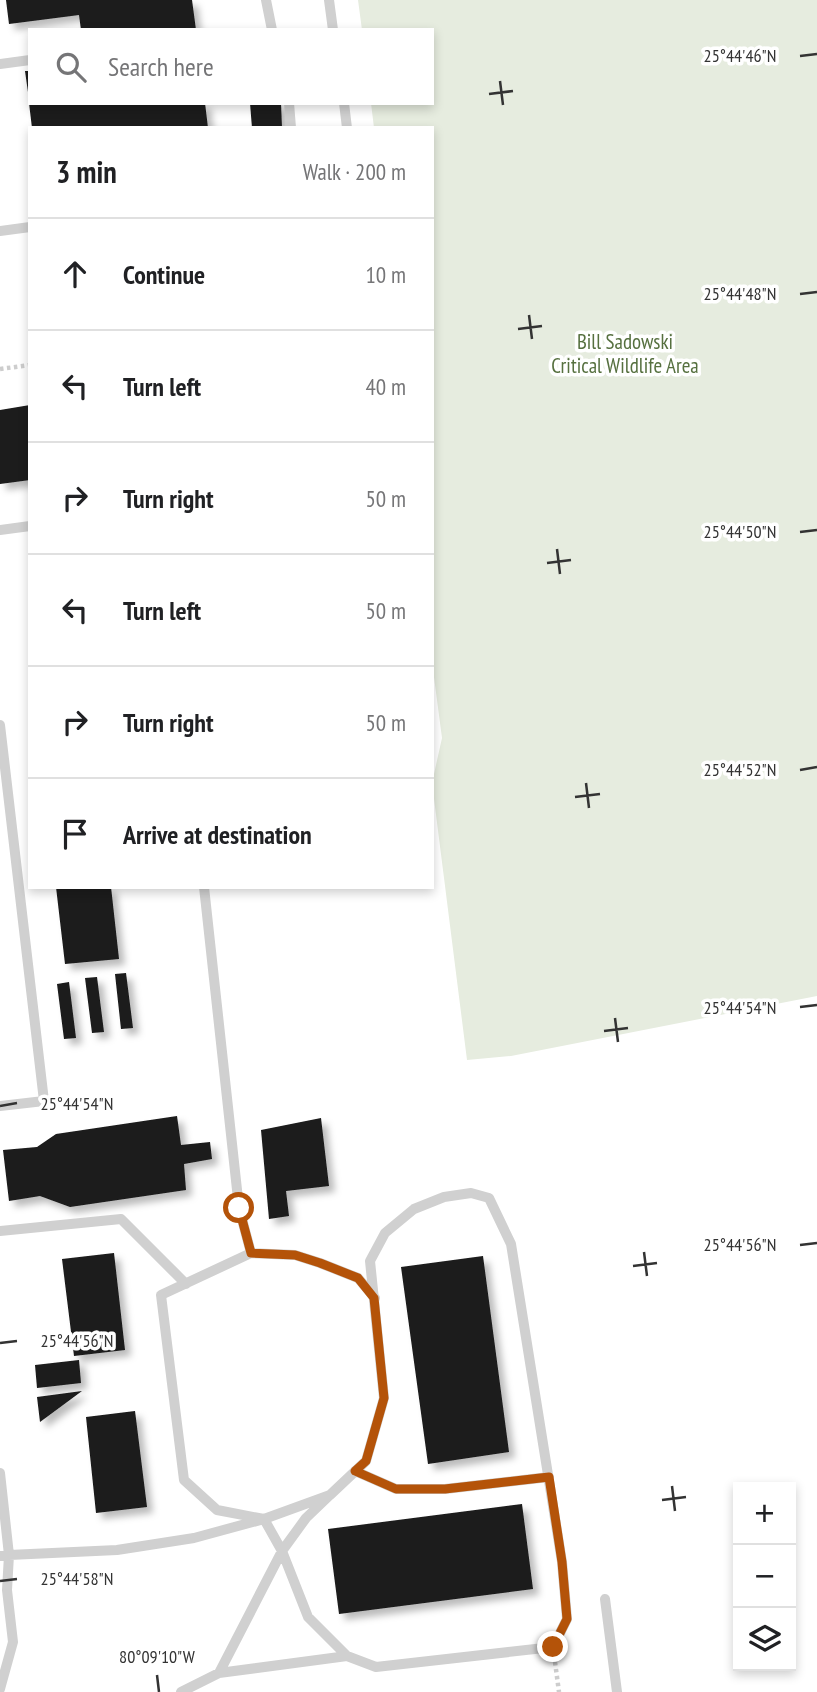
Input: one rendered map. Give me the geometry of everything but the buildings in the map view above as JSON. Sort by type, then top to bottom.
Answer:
[{"type":"lane","points":[[266,0],[272,28]]},
{"type":"lane","points":[[329,0],[333,28]]},
{"type":"lane","points":[[0,64],[28,60]]},
{"type":"lane","points":[[289,105],[291,126]]},
{"type":"lane","points":[[344,105],[347,126]]},
{"type":"lane","points":[[0,231],[28,227]]},
{"type":"lane","points":[[0,530],[28,526]]},
{"type":"lane","points":[[0,725],[44,1101],[0,1106]]},
{"type":"lane","points":[[204,889],[239,1208],[251,1253]]},
{"type":"lane","points":[[219,1672],[282,1551],[306,1518],[366,1461],[384,1398],[370,1261],[385,1233],[414,1209],[444,1197],[471,1193],[489,1198],[511,1244],[562,1562],[567,1619],[553,1647],[376,1667],[347,1656],[307,1617],[282,1551],[264,1519]]},
{"type":"lane","points":[[0,1231],[121,1219],[186,1284]]},
{"type":"lane","points":[[264,1519],[216,1510],[184,1480],[162,1295],[251,1253],[295,1255],[320,1263],[358,1278],[374,1298]]},
{"type":"lane","points":[[355,1471],[396,1489],[445,1489],[549,1477]]},
{"type":"lane","points":[[0,1473],[4,1556],[13,1642],[0,1689]]},
{"type":"lane","points":[[4,1556],[117,1550],[194,1538],[264,1519],[330,1495]]},
{"type":"lane","points":[[605,1599],[617,1692]]},
{"type":"lane","points":[[181,1692],[219,1672],[347,1656]]},
{"type":"path","points":[[0,369],[28,365]]},
{"type":"path","points":[[553,1647],[559,1692]]},
{"type":"green space","name":"Bill Sadowski Critical Wildlife Area","points":[[358,0],[817,0],[817,996],[511,1056],[467,1060],[434,799],[434,774],[442,738],[434,677],[434,126],[374,126],[371,105],[434,105],[434,28],[362,28]]},
{"type":"route","points":[[239,1208],[251,1253],[295,1255],[320,1263],[358,1278],[374,1298],[384,1398],[366,1461],[355,1471],[396,1489],[445,1489],[549,1477],[562,1562],[567,1619],[553,1647]]}]
